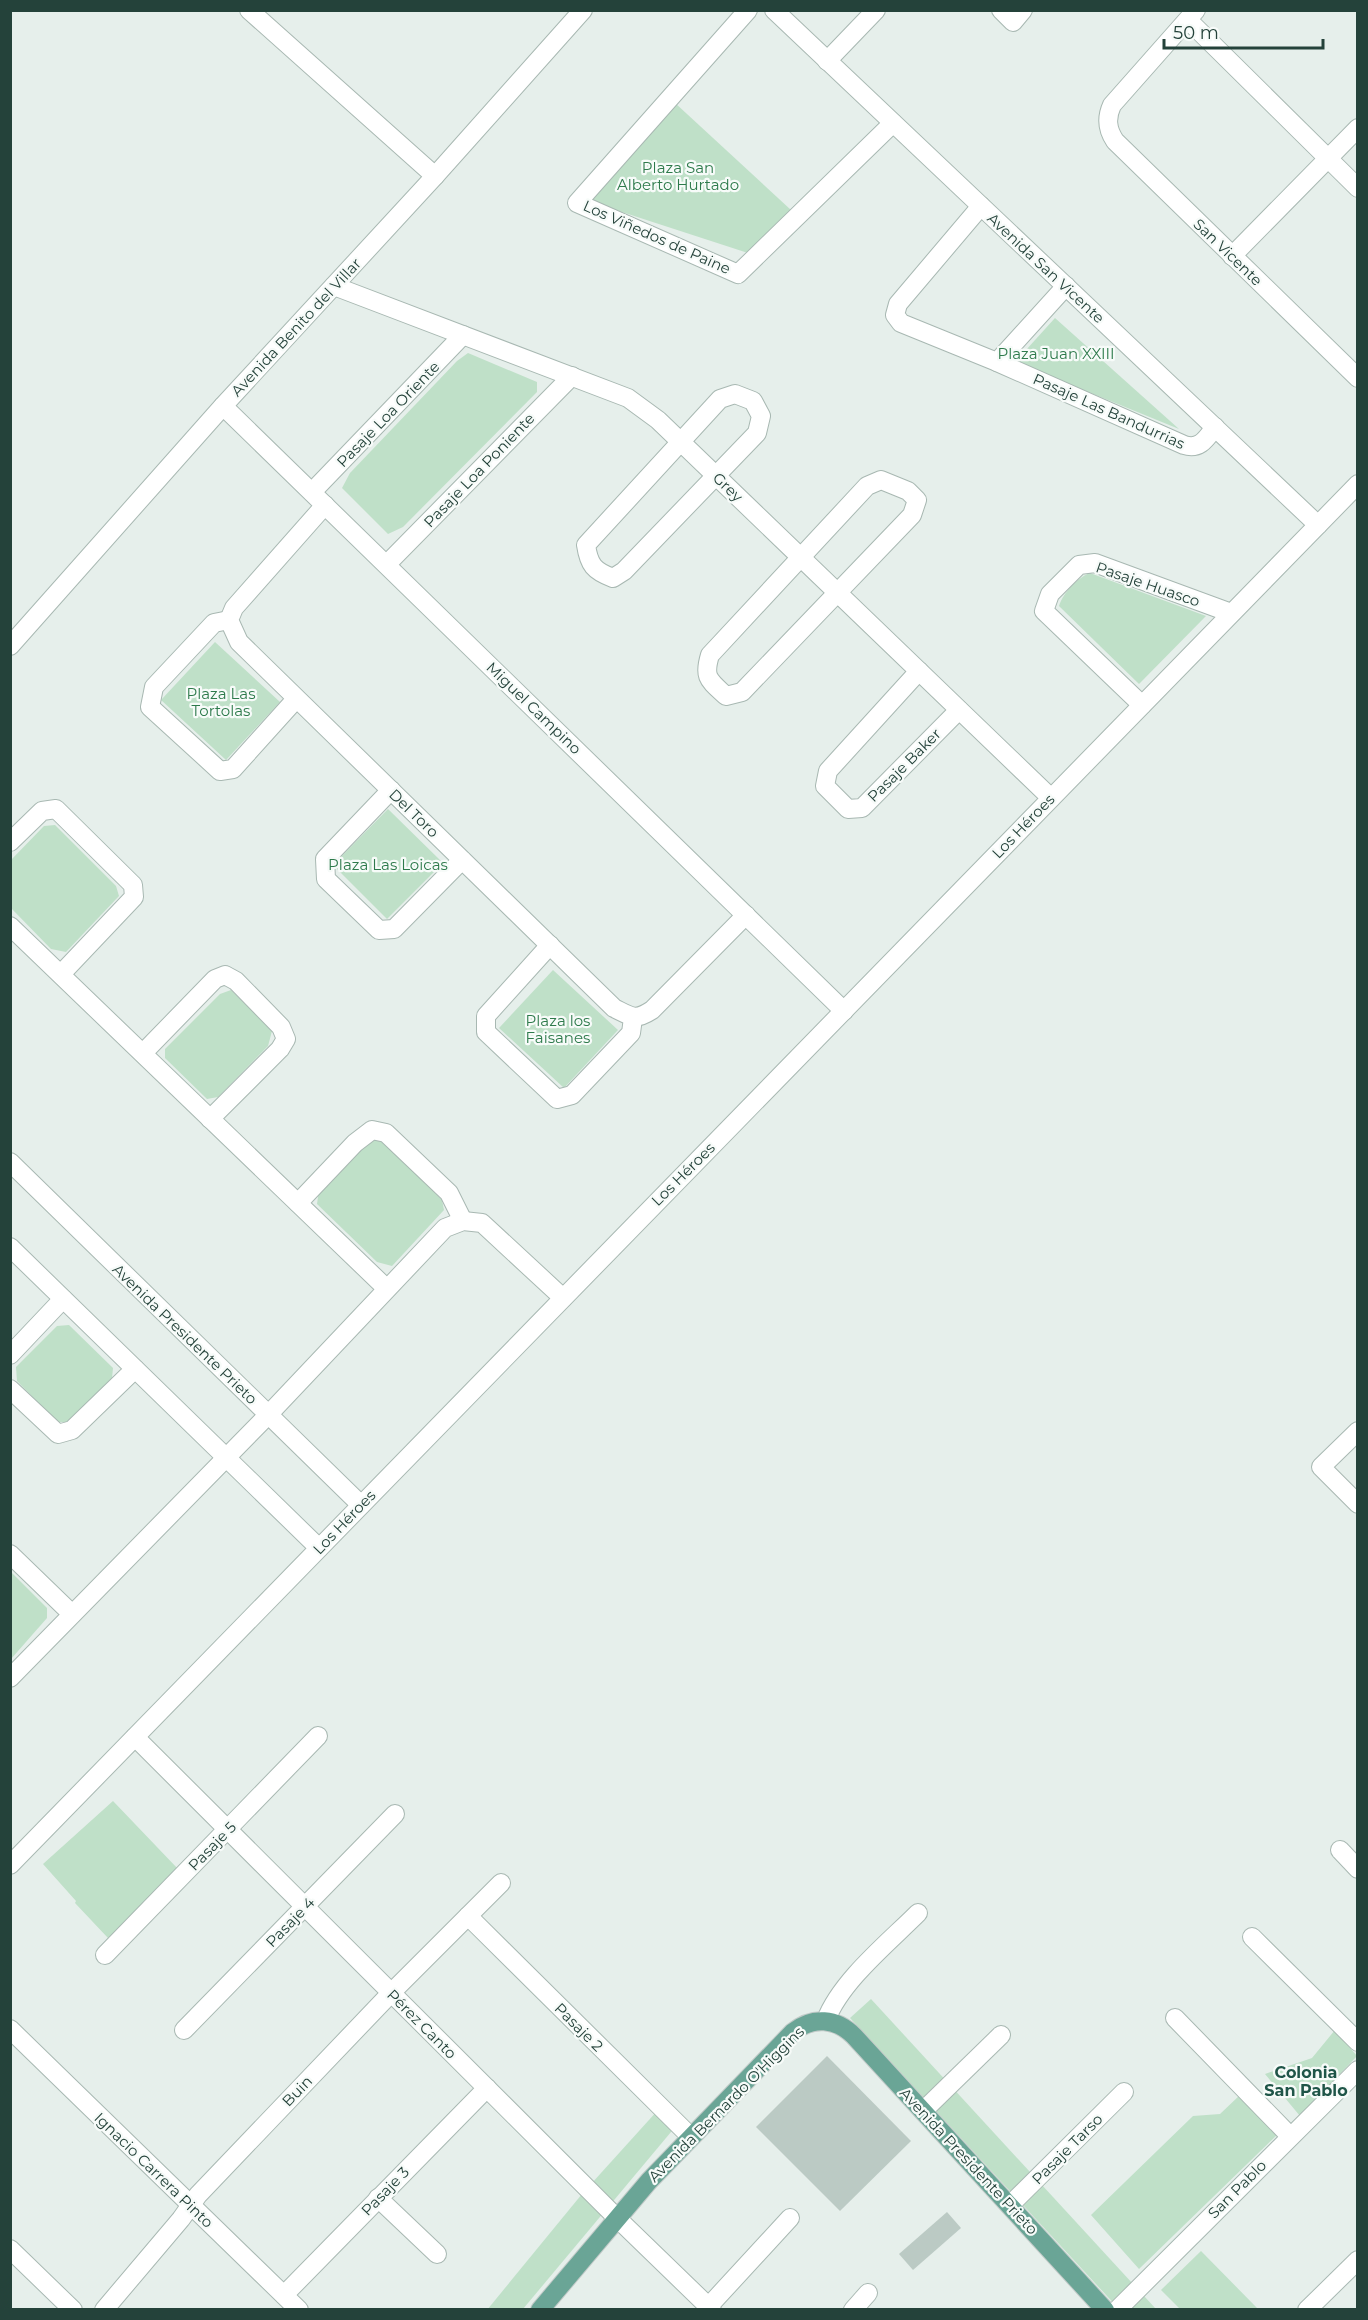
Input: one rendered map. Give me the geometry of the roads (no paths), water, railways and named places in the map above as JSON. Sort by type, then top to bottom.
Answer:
[{"type":"main road","name":"Avenida Presidente Prieto","points":[[826,2020],[846,2028],[1105,2310]]},
{"type":"main road","name":"Avenida Bernardo O'Higgins","points":[[540,2310],[617,2218],[691,2137],[793,2032],[808,2022],[826,2020]]},
{"type":"street","points":[[249,10],[435,176]]},
{"type":"street","name":"Avenida Benito del Villar","points":[[10,646],[223,406],[435,176],[583,10]]},
{"type":"street","name":"Los Viñedos de Paine","points":[[748,10],[577,203],[738,274],[893,123]]},
{"type":"street","name":"Avenida San Vicente","points":[[774,10],[1318,525]]},
{"type":"street","points":[[827,61],[876,10]]},
{"type":"street","points":[[1001,10],[1013,22],[1023,10]]},
{"type":"street","points":[[1192,15],[1358,188]]},
{"type":"street","name":"San Vicente","points":[[1192,15],[1112,105],[1107,120],[1110,135],[1358,378]]},
{"type":"street","points":[[1232,256],[1358,128]]},
{"type":"street","points":[[981,206],[898,304],[895,315],[901,324],[997,362],[1065,286]]},
{"type":"street","name":"Grey","points":[[334,286],[628,398],[658,420],[1051,798]]},
{"type":"street","name":"Pasaje Loa Oriente","points":[[319,499],[463,335]]},
{"type":"street","name":"Pasaje Las Bandurrias","points":[[997,362],[1193,448],[1202,444],[1215,427]]},
{"type":"street","name":"Pasaje Loa Poniente","points":[[387,564],[572,376]]},
{"type":"street","points":[[735,394],[753,401],[761,416],[757,433],[624,572],[613,578],[600,573],[589,561],[586,545],[680,442],[720,399],[735,394]]},
{"type":"street","name":"Miguel Campino","points":[[223,406],[844,1011]]},
{"type":"street","points":[[880,480],[908,491],[917,500],[912,515],[742,692],[726,696],[709,680],[706,669],[710,655],[801,557],[867,486],[880,480]]},
{"type":"street","name":"Los Héroes","points":[[10,1865],[1358,484]]},
{"type":"street","points":[[296,699],[233,769],[220,771],[150,707],[154,687],[214,623],[229,620],[234,608],[319,499]]},
{"type":"street","name":"Pasaje Huasco","points":[[1142,705],[1044,612],[1050,594],[1079,565],[1095,563],[1231,613]]},
{"type":"street","name":"Del Toro","points":[[229,620],[239,642],[296,699],[614,1008],[633,1018]]},
{"type":"street","name":"Pasaje Baker","points":[[919,671],[828,771],[825,786],[848,809],[862,808],[959,710]]},
{"type":"street","points":[[391,790],[326,859],[326,879],[379,930],[394,929],[462,860]]},
{"type":"street","points":[[10,842],[42,811],[56,810],[132,885],[134,897],[61,974]]},
{"type":"street","points":[[550,945],[486,1016],[486,1032],[557,1099],[572,1095],[631,1033],[633,1018],[652,1010],[746,915]]},
{"type":"street","points":[[10,926],[386,1288]]},
{"type":"street","points":[[142,1053],[215,979],[225,975],[236,981],[281,1027],[286,1039],[280,1048],[210,1119]]},
{"type":"street","points":[[298,1203],[355,1143],[372,1130],[386,1133],[449,1193],[463,1221]]},
{"type":"street","name":"Avenida Presidente Prieto","points":[[10,1162],[361,1505]]},
{"type":"street","points":[[10,1678],[268,1415],[386,1288],[446,1228],[463,1221],[482,1223],[563,1298]]},
{"type":"street","points":[[10,1247],[319,1548]]},
{"type":"street","points":[[10,1355],[63,1299]]},
{"type":"street","points":[[10,1389],[58,1434],[72,1430],[135,1369]]},
{"type":"street","points":[[1358,1431],[1322,1467],[1358,1504]]},
{"type":"street","points":[[10,1554],[72,1614]]},
{"type":"street","name":"Pasaje 5","points":[[105,1955],[318,1736]]},
{"type":"street","name":"Pérez Canto","points":[[135,1737],[710,2308]]},
{"type":"street","name":"Pasaje 4","points":[[184,2030],[395,1814]]},
{"type":"street","points":[[1340,1850],[1358,1869]]},
{"type":"street","name":"Buin","points":[[104,2310],[198,2195],[391,1993],[501,1883]]},
{"type":"street","points":[[826,2020],[834,2002],[847,1985],[918,1912]]},
{"type":"street","name":"Pasaje 2","points":[[468,1916],[691,2137]]},
{"type":"street","points":[[1252,1937],[1358,2042]]},
{"type":"street","points":[[1175,2018],[1290,2136]]},
{"type":"street","name":"Ignacio Carrera Pinto","points":[[10,2029],[299,2310]]},
{"type":"street","points":[[923,2111],[1001,2036]]},
{"type":"street","name":"San Pablo","points":[[1117,2310],[1358,2070]]},
{"type":"street","name":"Pasaje 3","points":[[284,2295],[487,2088]]},
{"type":"street","name":"Pasaje Tarso","points":[[1010,2205],[1124,2092]]},
{"type":"street","points":[[378,2198],[437,2254]]},
{"type":"street","points":[[710,2308],[790,2218]]},
{"type":"street","points":[[10,2249],[73,2310]]},
{"type":"street","points":[[1307,2310],[1358,2260]]},
{"type":"street","points":[[853,2310],[868,2293]]},
{"type":"district","name":"Colonia San Pablo","points":[[1306,2081]]},
{"type":"park label","name":"Plaza San Alberto Hurtado","points":[[678,176]]},
{"type":"park label","name":"Plaza Juan XXIII","points":[[1056,353]]},
{"type":"park label","name":"Plaza Las Tortolas","points":[[221,702]]},
{"type":"park label","name":"Plaza Las Loicas","points":[[388,864]]},
{"type":"park label","name":"Plaza los Faisanes","points":[[558,1028]]}]
